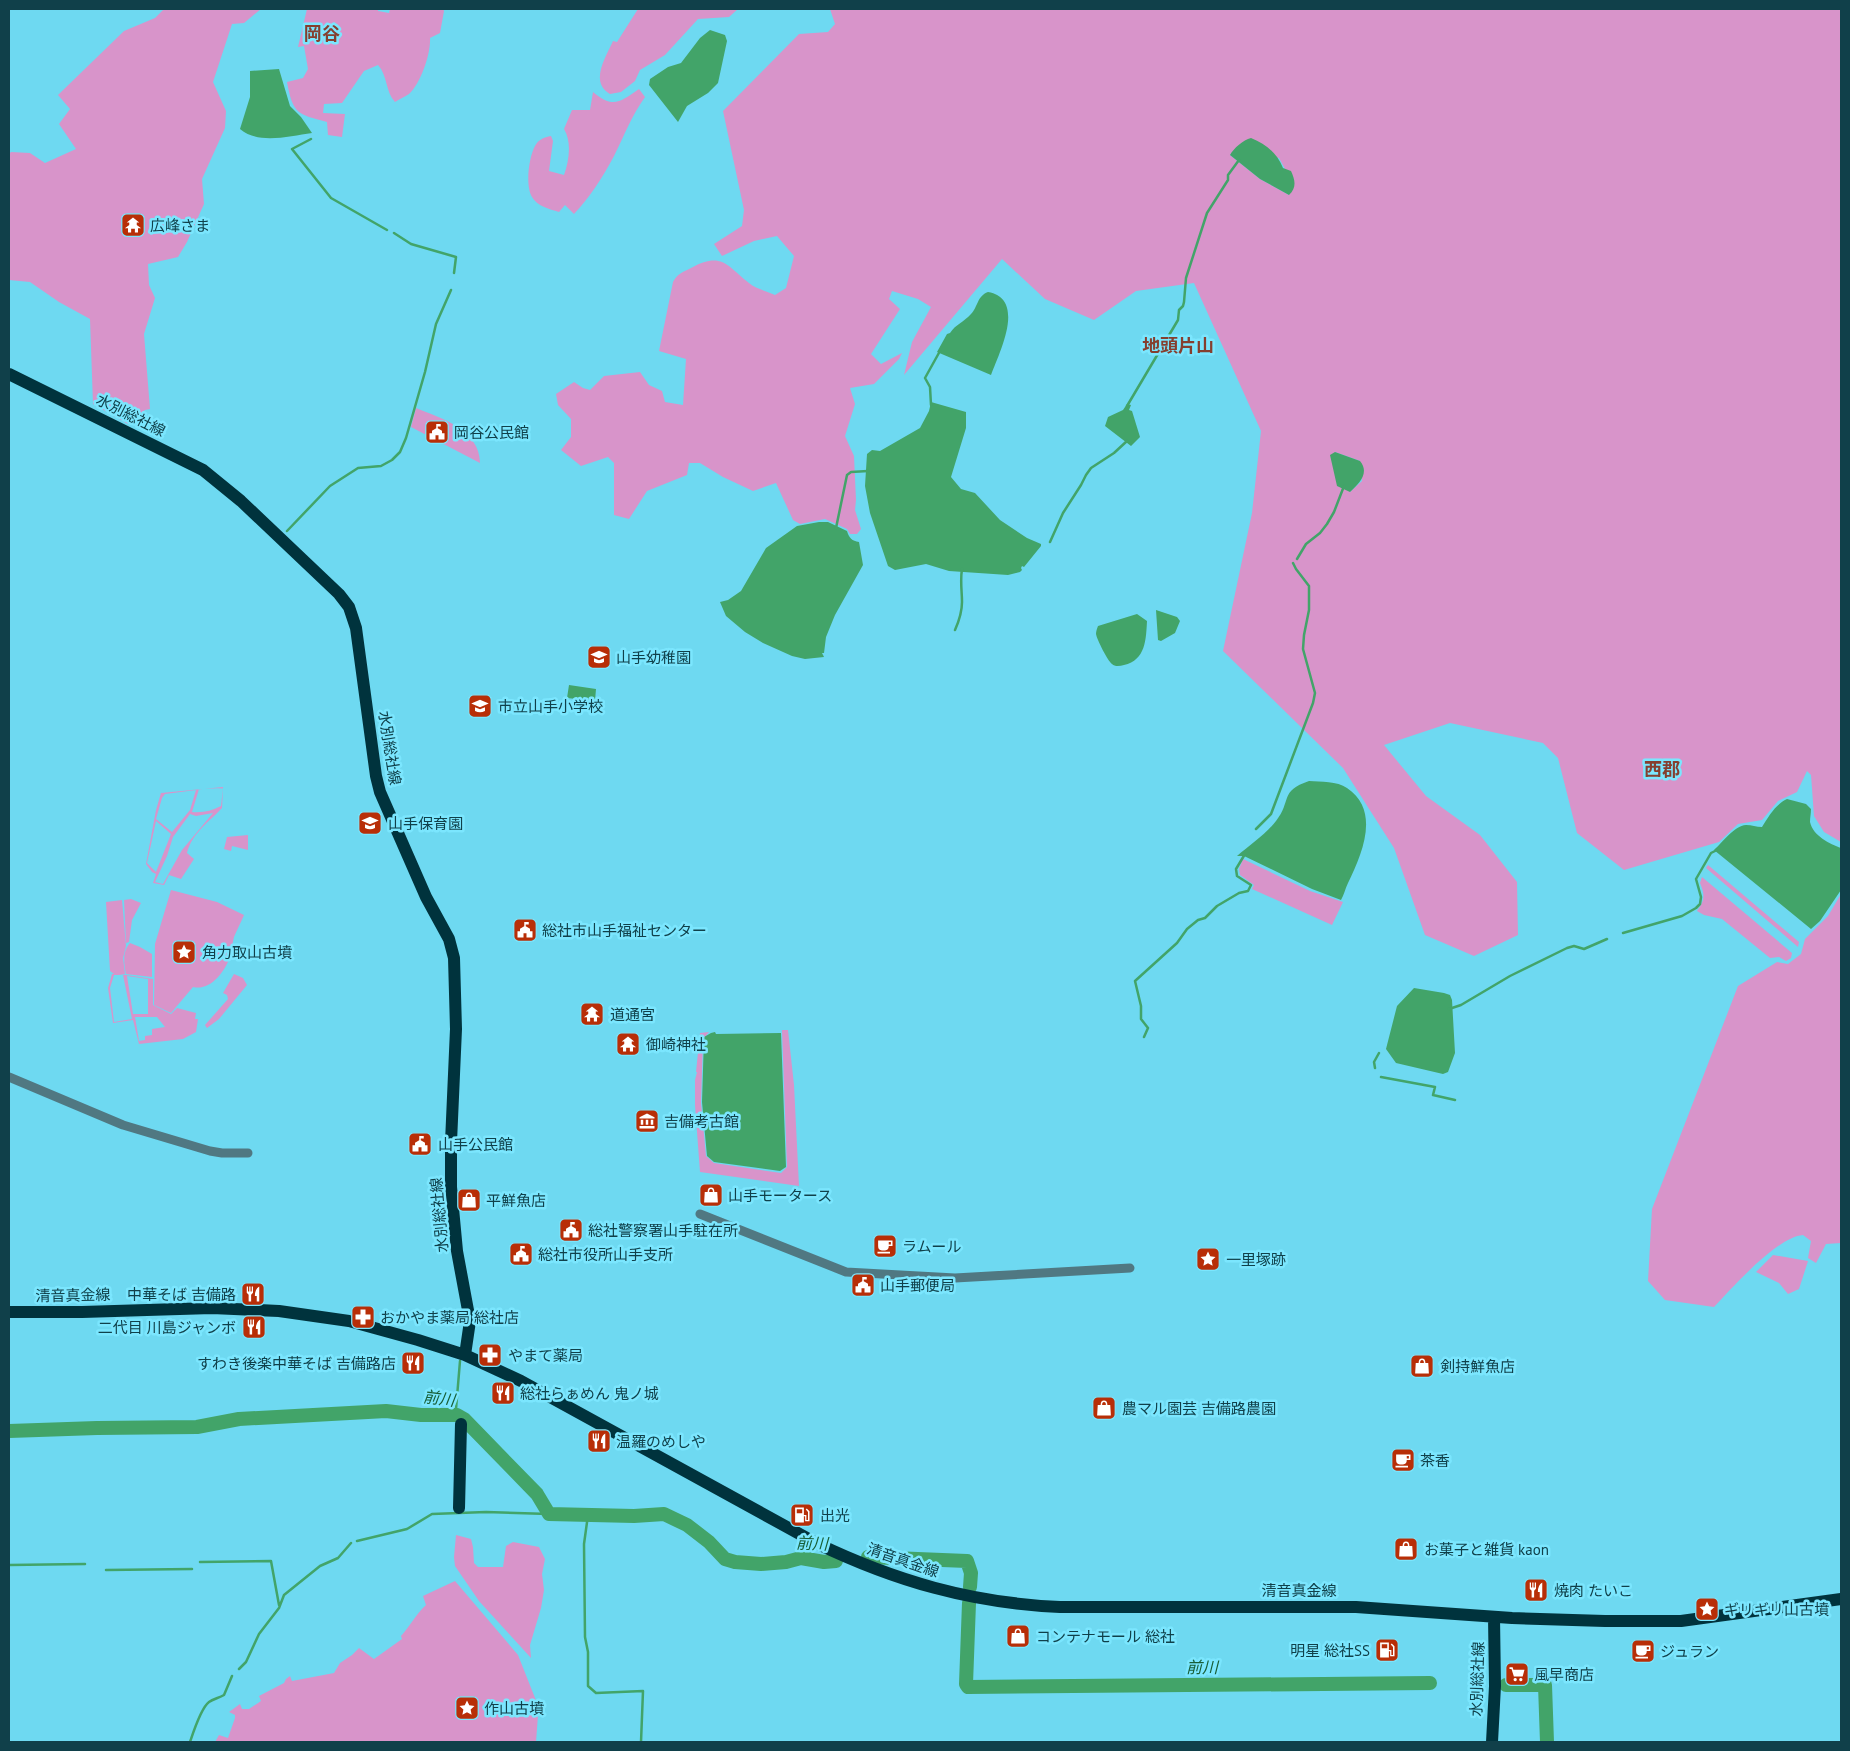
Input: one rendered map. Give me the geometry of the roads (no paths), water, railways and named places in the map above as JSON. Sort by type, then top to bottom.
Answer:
[{"type":"main road","name":"水別総社線","points":[[9,374],[203,470],[241,501],[339,594],[349,607],[356,628],[376,776],[380,792],[426,897],[449,939],[454,958],[456,1030],[451,1142],[452,1187],[457,1251],[470,1321],[465,1355]]},
{"type":"main road","name":"清音真金線","points":[[9,1312],[212,1308],[279,1311],[349,1321],[418,1340],[465,1355],[521,1382],[816,1543],[892,1576],[935,1589],[971,1597],[1032,1606],[1356,1607],[1494,1617],[1605,1622],[1681,1621],[1841,1599]]},
{"type":"main road","points":[[459,1508],[460,1424]]},
{"type":"main road","name":"水別総社線","points":[[1492,1742],[1492,1707],[1495,1686],[1494,1617]]},
{"type":"street","points":[[9,1077],[123,1125],[210,1151],[248,1153]]},
{"type":"street","points":[[700,1214],[846,1272],[955,1278],[1130,1268]]},
{"type":"waterway","points":[[311,139],[292,149],[331,198],[387,230]]},
{"type":"waterway","points":[[1127,406],[1178,320],[1179,310],[1184,302],[1186,278],[1207,213],[1228,180],[1228,175],[1239,160]]},
{"type":"waterway","points":[[394,233],[411,244],[456,257],[454,273]]},
{"type":"waterway","points":[[287,531],[330,486],[358,468],[381,466],[392,460],[400,452],[406,438],[425,372],[436,324],[451,290]]},
{"type":"waterway","points":[[931,405],[930,387],[925,378],[940,351]]},
{"type":"waterway","points":[[1050,542],[1063,513],[1091,468],[1114,453],[1127,441]]},
{"type":"waterway","points":[[836,528],[847,475],[851,472],[868,471]]},
{"type":"waterway","points":[[1297,559],[1306,544],[1320,533],[1327,524],[1344,486]]},
{"type":"waterway","points":[[1256,829],[1271,814],[1313,703],[1315,693],[1303,649],[1309,610],[1309,586],[1293,563]]},
{"type":"waterway","points":[[955,630],[962,602],[962,569]]},
{"type":"waterway","points":[[1623,933],[1682,916],[1696,908],[1700,904],[1701,897],[1696,879],[1711,853],[1717,850]]},
{"type":"waterway","points":[[1144,1037],[1148,1028],[1141,1019],[1141,1006],[1135,981],[1177,943],[1187,929],[1198,920],[1205,918],[1217,906],[1239,893],[1248,891],[1251,885],[1237,876],[1236,869],[1245,854]]},
{"type":"waterway","points":[[1449,1009],[1461,1005],[1510,976],[1567,948],[1574,946],[1584,949],[1607,939]]},
{"type":"waterway","points":[[1375,1068],[1374,1062],[1379,1053]]},
{"type":"waterway","points":[[1381,1077],[1435,1087],[1433,1095],[1455,1100]]},
{"type":"waterway","points":[[454,1415],[460,1361]]},
{"type":"waterway","name":"前川","points":[[9,1431],[197,1427],[239,1419],[386,1411],[421,1415],[457,1415],[464,1419],[537,1494],[549,1514],[634,1516],[664,1514],[687,1525],[709,1542],[725,1559],[735,1562],[761,1564],[786,1562],[801,1558],[824,1562],[836,1561]]},
{"type":"waterway","points":[[357,1541],[407,1529],[432,1514],[486,1512],[549,1514]]},
{"type":"waterway","points":[[588,1515],[584,1544],[585,1637],[588,1652],[588,1686],[596,1693],[643,1691],[641,1742]]},
{"type":"waterway","points":[[239,1669],[246,1662],[259,1634],[279,1608],[284,1595],[320,1566],[338,1558],[351,1543]]},
{"type":"waterway","name":"前川","points":[[868,1557],[967,1561],[971,1573],[970,1587]]},
{"type":"waterway","points":[[200,1562],[271,1561],[279,1605]]},
{"type":"waterway","points":[[9,1565],[85,1564]]},
{"type":"waterway","points":[[106,1570],[192,1569]]},
{"type":"waterway","name":"前川","points":[[969,1603],[966,1684],[968,1687],[1430,1683]]},
{"type":"waterway","points":[[190,1742],[206,1705],[224,1695],[232,1676]]},
{"type":"waterway","name":"前川","points":[[1506,1685],[1545,1685],[1547,1742]]},
{"type":"place","name":"広峰さま","points":[[133,225]]},
{"type":"place","name":"岡谷公民館","points":[[437,432]]},
{"type":"place","name":"山手幼稚園","points":[[599,657]]},
{"type":"place","name":"市立山手小学校","points":[[480,706]]},
{"type":"place","name":"山手保育園","points":[[370,823]]},
{"type":"place","name":"総社市山手福祉センター","points":[[525,930]]},
{"type":"place","name":"角力取山古墳","points":[[184,952]]},
{"type":"place","name":"道通宮","points":[[592,1014]]},
{"type":"place","name":"御崎神社","points":[[628,1044]]},
{"type":"place","name":"吉備考古館","points":[[647,1121]]},
{"type":"place","name":"山手公民館","points":[[420,1144]]},
{"type":"place","name":"山手モータース","points":[[711,1195]]},
{"type":"place","name":"平鮮魚店","points":[[469,1200]]},
{"type":"place","name":"総社警察署山手駐在所","points":[[571,1230]]},
{"type":"place","name":"ラムール","points":[[885,1246]]},
{"type":"place","name":"総社市役所山手支所","points":[[521,1254]]},
{"type":"place","name":"一里塚跡","points":[[1208,1259]]},
{"type":"place","name":"山手郵便局","points":[[863,1285]]},
{"type":"place","name":"中華そば 吉備路","points":[[253,1294]]},
{"type":"place","name":"おかやま薬局 総社店","points":[[363,1317]]},
{"type":"place","name":"二代目 川島ジャンボ","points":[[254,1327]]},
{"type":"place","name":"やまて薬局","points":[[490,1355]]},
{"type":"place","name":"すわき後楽中華そば 吉備路店","points":[[413,1363]]},
{"type":"place","name":"剣持鮮魚店","points":[[1422,1366]]},
{"type":"place","name":"総社らぁめん 鬼ノ城","points":[[503,1393]]},
{"type":"place","name":"農マル園芸 吉備路農園","points":[[1104,1408]]},
{"type":"place","name":"温羅のめしや","points":[[599,1441]]},
{"type":"place","name":"茶香","points":[[1403,1460]]},
{"type":"place","name":"出光","points":[[802,1515]]},
{"type":"place","name":"お菓子と雑貨 kaon","points":[[1406,1549]]},
{"type":"place","name":"焼肉 たいこ","points":[[1536,1590]]},
{"type":"place","name":"ギリギリ山古墳","points":[[1707,1609]]},
{"type":"place","name":"コンテナモール 総社","points":[[1018,1636]]},
{"type":"place","name":"明星 総社SS","points":[[1387,1650]]},
{"type":"place","name":"ジュラン","points":[[1643,1651]]},
{"type":"place","name":"風早商店","points":[[1517,1674]]},
{"type":"place","name":"作山古墳","points":[[467,1708]]},
{"type":"district","name":"岡谷","points":[[322,33]]},
{"type":"district","name":"地頭片山","points":[[1178,345]]},
{"type":"district","name":"西郡","points":[[1662,769]]}]
